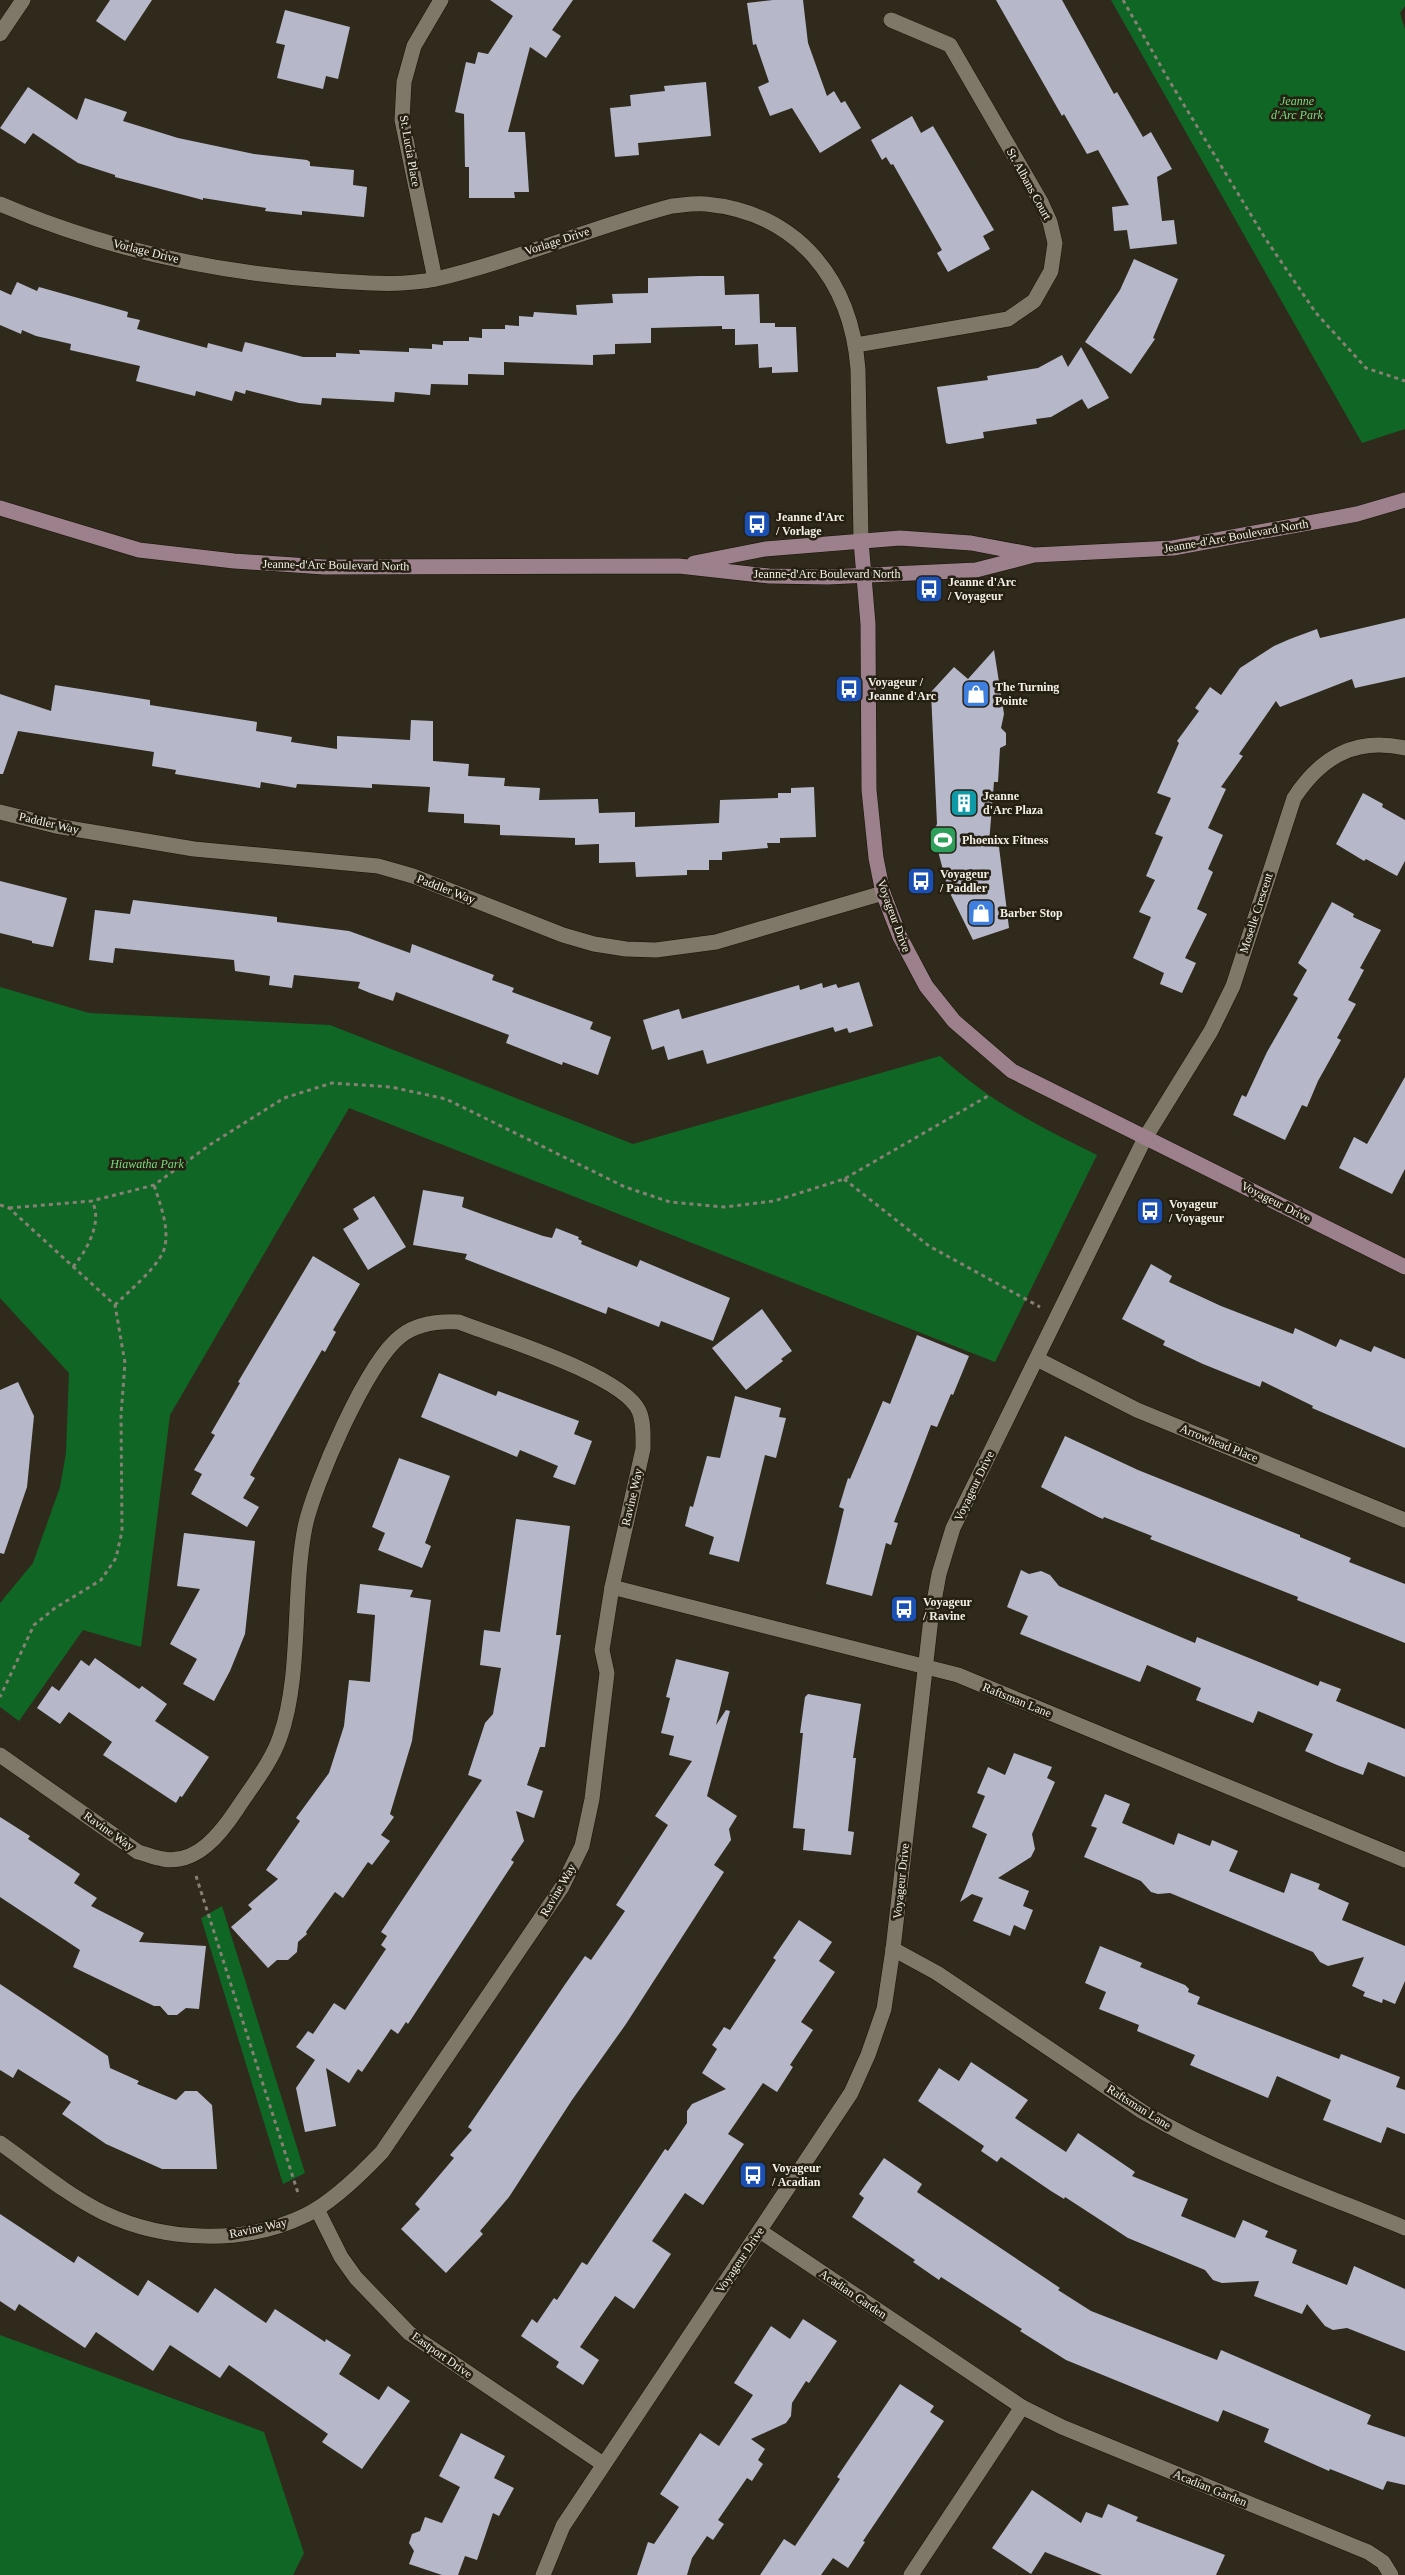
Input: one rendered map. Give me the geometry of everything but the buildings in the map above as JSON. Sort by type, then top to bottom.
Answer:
[{"type":"main road","name":"Jeanne-d'Arc Boulevard North","points":[[0,508],[139,550],[234,562],[324,567],[679,566],[769,576],[864,576],[976,570],[1034,555],[1174,548],[1357,514],[1405,500]]},
{"type":"main road","name":"Jeanne-d'Arc Boulevard North","points":[[679,566],[765,549],[900,538],[971,543],[1034,555]]},
{"type":"main road","name":"Voyageur Drive","points":[[861,541],[868,624],[869,790],[876,858],[883,892],[900,937],[926,986],[954,1020],[1012,1071],[1405,1267]]},
{"type":"street","points":[[0,34],[23,0]]},
{"type":"street","name":"St. Lucia Place","points":[[435,279],[402,120],[404,82],[414,46],[441,0]]},
{"type":"street","name":"St. Albans Court","points":[[856,345],[1008,319],[1034,301],[1051,271],[1055,243],[1050,222],[1041,202],[950,45],[892,20]]},
{"type":"street","name":"Vorlage Drive","points":[[0,204],[76,232],[134,249],[260,275],[382,284],[435,279],[672,206],[715,206],[734,209],[763,218],[790,234],[814,256],[833,279],[846,307],[856,345],[861,541]]},
{"type":"street","name":"Moselle Crescent","points":[[1146,1138],[1211,1032],[1233,986],[1294,798],[1308,776],[1334,756],[1366,745],[1390,744],[1405,748]]},
{"type":"street","name":"Paddler Way","points":[[0,812],[56,826],[194,849],[378,866],[413,876],[563,935],[594,944],[626,949],[656,950],[716,942],[883,892]]},
{"type":"street","name":"Voyageur Drive","points":[[543,2575],[563,2526],[851,2093],[868,2055],[884,2008],[893,1949],[924,1666],[939,1574],[953,1528],[1146,1138]]},
{"type":"street","name":"Ravine Way","points":[[0,1755],[138,1852],[164,1860],[189,1857],[208,1845],[230,1819],[271,1757],[280,1736],[290,1693],[306,1526],[346,1420],[386,1350],[402,1335],[440,1321],[459,1322],[592,1373],[618,1388],[639,1410],[643,1430],[643,1449],[612,1587],[602,1650],[607,1673],[593,1790],[582,1846],[562,1887],[398,2131],[364,2171],[311,2212],[272,2227],[220,2236],[197,2236],[151,2229],[103,2213],[0,2143]]},
{"type":"street","name":"Arrowhead Place","points":[[1037,1359],[1138,1410],[1405,1520]]},
{"type":"street","name":"Raftsman Lane","points":[[612,1587],[958,1675],[1405,1860]]},
{"type":"street","name":"Raftsman Lane","points":[[893,1949],[937,1973],[1144,2112],[1179,2132],[1215,2150],[1405,2228]]},
{"type":"street","name":"Eastport Drive","points":[[311,2212],[356,2278],[409,2333],[603,2464]]},
{"type":"street","name":"Acadian Garden","points":[[760,2230],[1022,2407],[1062,2427],[1368,2552],[1383,2562],[1392,2575]]},
{"type":"street","points":[[911,2575],[1022,2407]]},
{"type":"path","points":[[1123,0],[1166,77],[1265,238],[1316,313],[1366,368],[1405,380]]},
{"type":"path","points":[[0,1205],[9,1208],[92,1201],[154,1185],[211,1144],[284,1098],[332,1084],[391,1087],[446,1099],[625,1187],[670,1202],[724,1207],[774,1201],[844,1179],[988,1096]]},
{"type":"path","points":[[844,1179],[929,1246],[1058,1317]]},
{"type":"path","points":[[115,1305],[150,1271],[165,1247],[164,1218],[154,1185]]},
{"type":"path","points":[[73,1268],[83,1254],[92,1232],[97,1211],[92,1201]]},
{"type":"path","points":[[0,1697],[34,1625],[55,1608],[101,1580],[116,1558],[122,1531],[121,1415],[125,1362],[115,1305],[9,1208]]},
{"type":"path","points":[[189,1857],[311,2212]]},
{"type":"green space","name":"Jeanne d'Arc Park","points":[[1111,0],[1405,0],[1405,6],[1400,13],[1405,29],[1405,429],[1362,443]]},
{"type":"green space","name":"Hiawatha Park","points":[[0,987],[89,1013],[330,1025],[633,1144],[940,1056],[977,1087],[1015,1112],[1097,1155],[995,1362],[349,1108],[170,1415],[141,1647],[83,1630],[19,1721],[0,1707],[0,1603],[33,1563],[60,1487],[66,1453],[69,1373],[0,1298]]},
{"type":"green space","points":[[222,1906],[305,2173],[283,2184],[201,1918]]},
{"type":"green space","points":[[0,2335],[264,2432],[304,2553],[293,2575],[0,2575]]},
{"type":"place","name":"Jeanne d'Arc / Vorlage","points":[[757,524]]},
{"type":"place","name":"Jeanne d'Arc / Voyageur","points":[[929,589]]},
{"type":"place","name":"Voyageur / Jeanne d'Arc","points":[[849,689]]},
{"type":"place","name":"The Turning Pointe","points":[[976,694]]},
{"type":"place","name":"Jeanne d'Arc Plaza","points":[[964,803]]},
{"type":"place","name":"Phoenixx Fitness","points":[[943,840]]},
{"type":"place","name":"Voyageur / Paddler","points":[[921,881]]},
{"type":"place","name":"Barber Stop","points":[[981,913]]},
{"type":"place","name":"Voyageur / Voyageur","points":[[1150,1211]]},
{"type":"place","name":"Voyageur / Ravine","points":[[904,1609]]},
{"type":"place","name":"Voyageur / Acadian","points":[[753,2175]]}]
